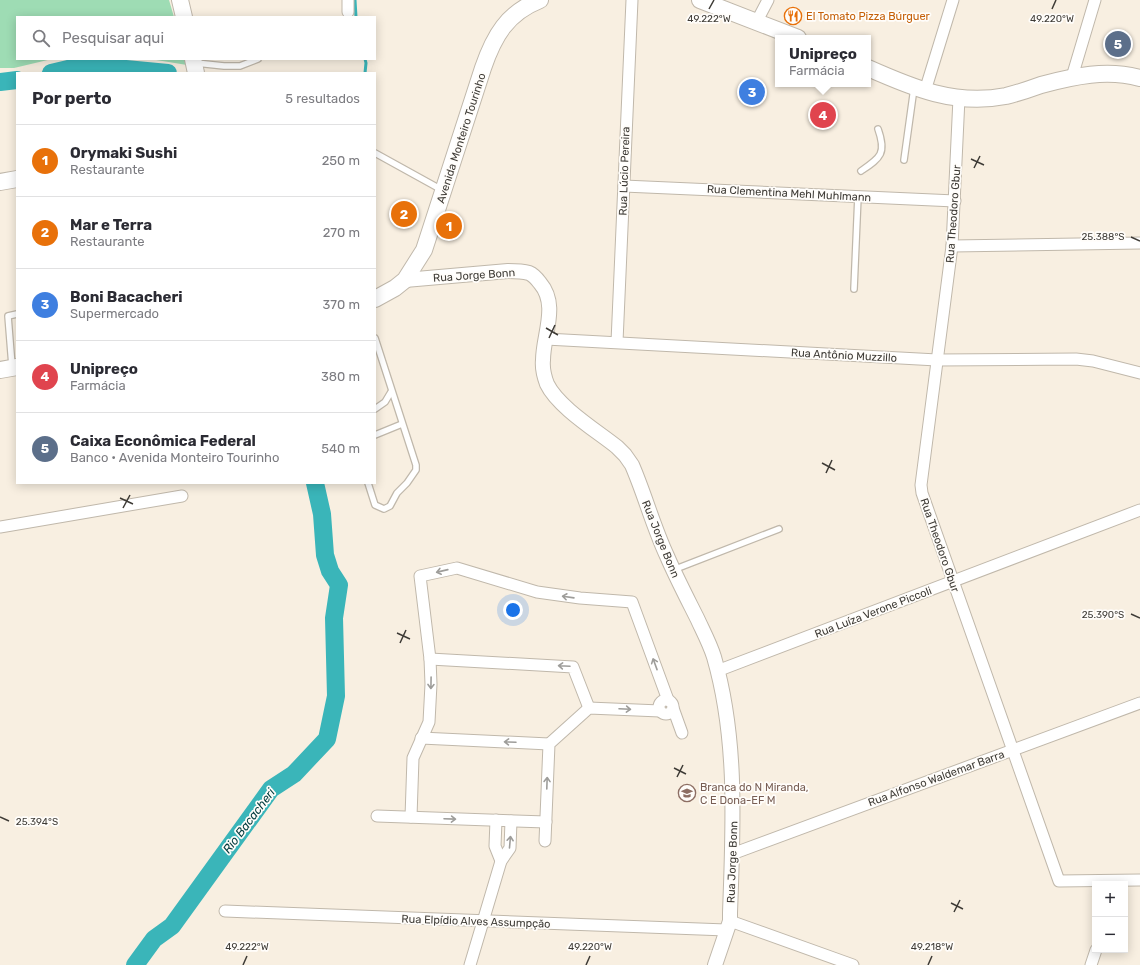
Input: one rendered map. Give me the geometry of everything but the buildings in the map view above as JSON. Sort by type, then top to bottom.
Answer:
[{"type":"main road","points":[[180,0],[184,16]]},
{"type":"main road","points":[[700,0],[727,5],[757,21],[791,35]]},
{"type":"main road","name":"Avenida Monteiro Tourinho","points":[[376,298],[395,288],[405,280],[424,250],[488,53],[501,29],[520,10],[533,1]]},
{"type":"main road","points":[[871,69],[920,89],[959,98],[1006,96],[1072,77],[1110,74],[1140,78]]},
{"type":"main road","points":[[0,182],[16,179]]},
{"type":"street","points":[[348,0],[348,12]]},
{"type":"street","name":"Rua Lúcio Pereira","points":[[617,342],[632,0]]},
{"type":"street","points":[[757,21],[768,0]]},
{"type":"street","points":[[920,89],[953,0]]},
{"type":"street","points":[[1072,77],[1095,0]]},
{"type":"street","name":"Rua Theodoro Gbur","points":[[959,98],[952,246],[921,485],[924,501],[952,582],[1059,881],[1092,882]]},
{"type":"street","name":"Rua Clementina Mehl Muhlmann","points":[[624,186],[955,201]]},
{"type":"street","points":[[952,246],[1140,244]]},
{"type":"street","name":"Rua Jorge Bonn","points":[[405,280],[508,271],[521,271],[537,278],[543,286],[548,298],[549,314],[543,355],[543,370],[548,386],[559,402],[617,447],[625,456],[637,477],[653,523],[673,570],[709,644],[717,671],[725,712],[731,757],[733,800],[732,854],[728,926],[715,965]]},
{"type":"street","name":"Rua Antônio Muzzillo","points":[[546,339],[937,360],[1076,359],[1100,362],[1140,374]]},
{"type":"street","points":[[0,527],[182,496]]},
{"type":"street","name":"Rua Luíza Verone Piccoli","points":[[717,671],[1140,510]]},
{"type":"street","points":[[411,817],[413,758],[430,717],[430,659],[420,576],[457,568],[537,592],[580,598],[632,602],[682,733]]},
{"type":"street","points":[[430,659],[573,667],[589,708]]},
{"type":"street","points":[[421,738],[549,744],[589,708],[660,711],[658,706],[660,702],[664,700],[670,704]]},
{"type":"street","name":"Rua Alfonso Waldemar Barra","points":[[732,854],[1140,703]]},
{"type":"street","points":[[545,841],[549,744]]},
{"type":"street","points":[[377,816],[546,822]]},
{"type":"street","points":[[496,820],[495,846],[501,861]]},
{"type":"street","points":[[470,965],[501,861],[510,848],[511,821]]},
{"type":"street","points":[[1128,881],[1140,880]]},
{"type":"street","name":"Rua Elpídio Alves Assumpção","points":[[225,911],[483,921],[728,926],[853,965]]},
{"type":"street","points":[[1091,965],[1095,953]]},
{"type":"lane","points":[[194,65],[240,66],[255,60]]},
{"type":"lane","points":[[904,160],[920,89]]},
{"type":"lane","points":[[861,171],[878,159],[882,149],[878,128]]},
{"type":"lane","points":[[376,154],[444,191]]},
{"type":"lane","points":[[854,289],[858,196]]},
{"type":"lane","points":[[10,369],[8,316],[16,314]]},
{"type":"lane","points":[[368,484],[376,505],[384,509],[390,506],[397,493],[407,483],[416,470],[416,465],[391,392],[376,341]]},
{"type":"lane","points":[[376,408],[385,402],[391,392]]},
{"type":"lane","points":[[376,435],[402,424]]},
{"type":"lane","points":[[673,570],[779,530]]},
{"type":"green space","points":[[0,0],[169,0],[174,16],[16,16],[16,60],[48,60],[14,68],[0,68]]},
{"type":"green space","points":[[156,60],[185,60],[187,65]]},
{"type":"waterway","points":[[355,0],[356,16]]},
{"type":"waterway","points":[[365,60],[365,72]]},
{"type":"waterway","name":"Rio Bacacheri","points":[[55,72],[94,66],[157,72]]},
{"type":"waterway","name":"Rio Bacacheri","points":[[0,82],[16,80]]},
{"type":"waterway","name":"Rio Bacacheri","points":[[135,965],[154,939],[172,926],[271,789],[294,774],[327,739],[336,696],[334,618],[339,585],[330,571],[325,555],[322,514],[315,484]]},
{"type":"place","name":"El Tomato Pizza Búrguer","points":[[793,16]]},
{"type":"place","name":"Caixa Econômica Federal","points":[[1118,44]]},
{"type":"place","name":"Boni Bacacheri","points":[[752,92]]},
{"type":"place","name":"Unipreço","points":[[823,115]]},
{"type":"place","name":"Mar e Terra","points":[[404,214]]},
{"type":"place","name":"Orymaki Sushi","points":[[449,226]]},
{"type":"place","name":"Branca do N Miranda, C E Dona-EF M","points":[[687,793]]}]
